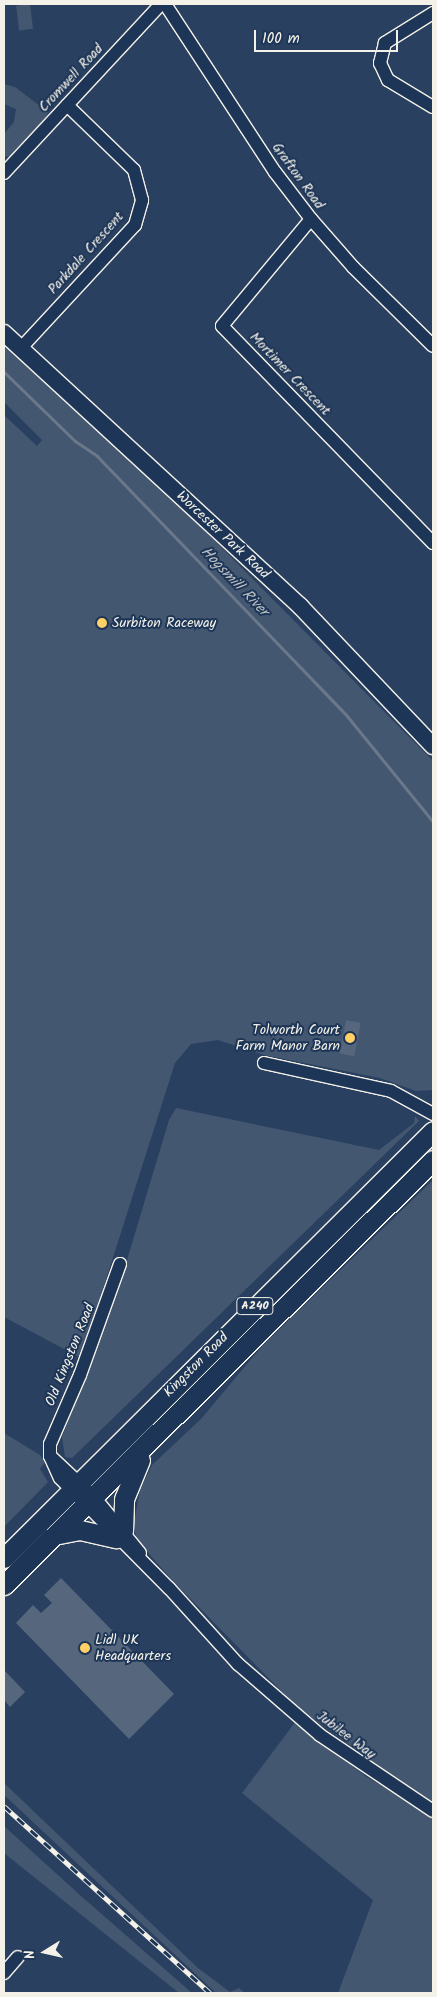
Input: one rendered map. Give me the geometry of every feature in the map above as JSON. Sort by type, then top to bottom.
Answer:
[{"type":"highway","name":"Kingston Road","points":[[4,1586],[59,1534],[82,1496],[433,1131]]},
{"type":"highway","name":"Kingston Road","points":[[82,1496],[148,1446],[433,1160]]},
{"type":"highway","points":[[59,1534],[80,1530],[119,1534],[127,1487],[148,1446]]},
{"type":"highway","points":[[4,1558],[29,1535],[82,1496]]},
{"type":"main road","name":"Worcester Park Road","points":[[4,333],[300,606],[433,746]]},
{"type":"street","name":"Cromwell Road","points":[[5,169],[161,4]]},
{"type":"street","name":"Grafton Road","points":[[165,4],[275,172],[311,219],[353,267],[433,346]]},
{"type":"street","points":[[433,13],[385,43],[380,63],[388,80],[433,107]]},
{"type":"street","name":"Parkdale Crescent","points":[[21,348],[135,225],[142,200],[134,170],[67,105]]},
{"type":"street","name":"Mortimer Crescent","points":[[311,219],[216,329],[433,543]]},
{"type":"street","points":[[264,1063],[392,1091],[433,1114]]},
{"type":"street","name":"Old Kingston Road","points":[[82,1496],[50,1456],[52,1438],[84,1366],[120,1264]]},
{"type":"street","name":"Jubilee Way","points":[[82,1496],[226,1648],[320,1735],[433,1811]]},
{"type":"street","points":[[4,1973],[18,1957]]},
{"type":"shaded area","points":[[30,4],[33,29],[19,31],[16,6]]},
{"type":"shaded area","points":[[4,84],[15,87],[48,112],[44,122],[9,157],[4,156],[4,134],[14,122],[16,109],[4,104]]},
{"type":"shaded area","points":[[4,344],[129,454],[433,761],[433,1090],[416,1091],[380,1078],[264,1055],[218,1040],[191,1044],[175,1063],[81,1358],[4,1317],[4,415],[37,446],[42,440],[4,402]]},
{"type":"shaded area","points":[[176,1108],[379,1150],[414,1123],[415,1116],[419,1121],[72,1458],[65,1457],[62,1437],[121,1280],[169,1120]]},
{"type":"shaded area","points":[[433,1180],[433,1805],[297,1707],[170,1578],[138,1541],[133,1528],[140,1490],[152,1465],[201,1419],[263,1345]]},
{"type":"shaded area","points":[[4,1433],[40,1455],[45,1462],[40,1469],[48,1482],[4,1527]]},
{"type":"shaded area","points":[[296,1721],[365,1776],[433,1816],[433,1993],[338,1993],[373,1900],[242,1793]]},
{"type":"shaded area","points":[[4,1783],[198,1968],[230,1992],[239,1988],[245,1993],[216,1993],[4,1795]]},
{"type":"shaded area","points":[[4,1826],[192,1993],[179,1993],[4,1853]]},
{"type":"building","name":"Tolworth Court Farm Manor Barn","points":[[346,1020],[361,1023],[354,1056],[340,1053]]},
{"type":"building","name":"Lidl UK Headquarters","points":[[61,1578],[174,1694],[129,1739],[16,1623],[33,1605],[41,1613],[52,1603],[44,1595]]},
{"type":"building","points":[[4,1670],[25,1692],[10,1707],[4,1700]]},
{"type":"waterway","name":"Hogsmill River","points":[[4,372],[75,441],[97,456],[347,716],[433,822]]},
{"type":"railway","points":[[4,1806],[210,1993]]},
{"type":"place","name":"Surbiton Raceway","points":[[102,623]]},
{"type":"place","name":"Tolworth Court Farm Manor Barn","points":[[350,1038]]},
{"type":"place","name":"Lidl UK Headquarters","points":[[85,1648]]}]
